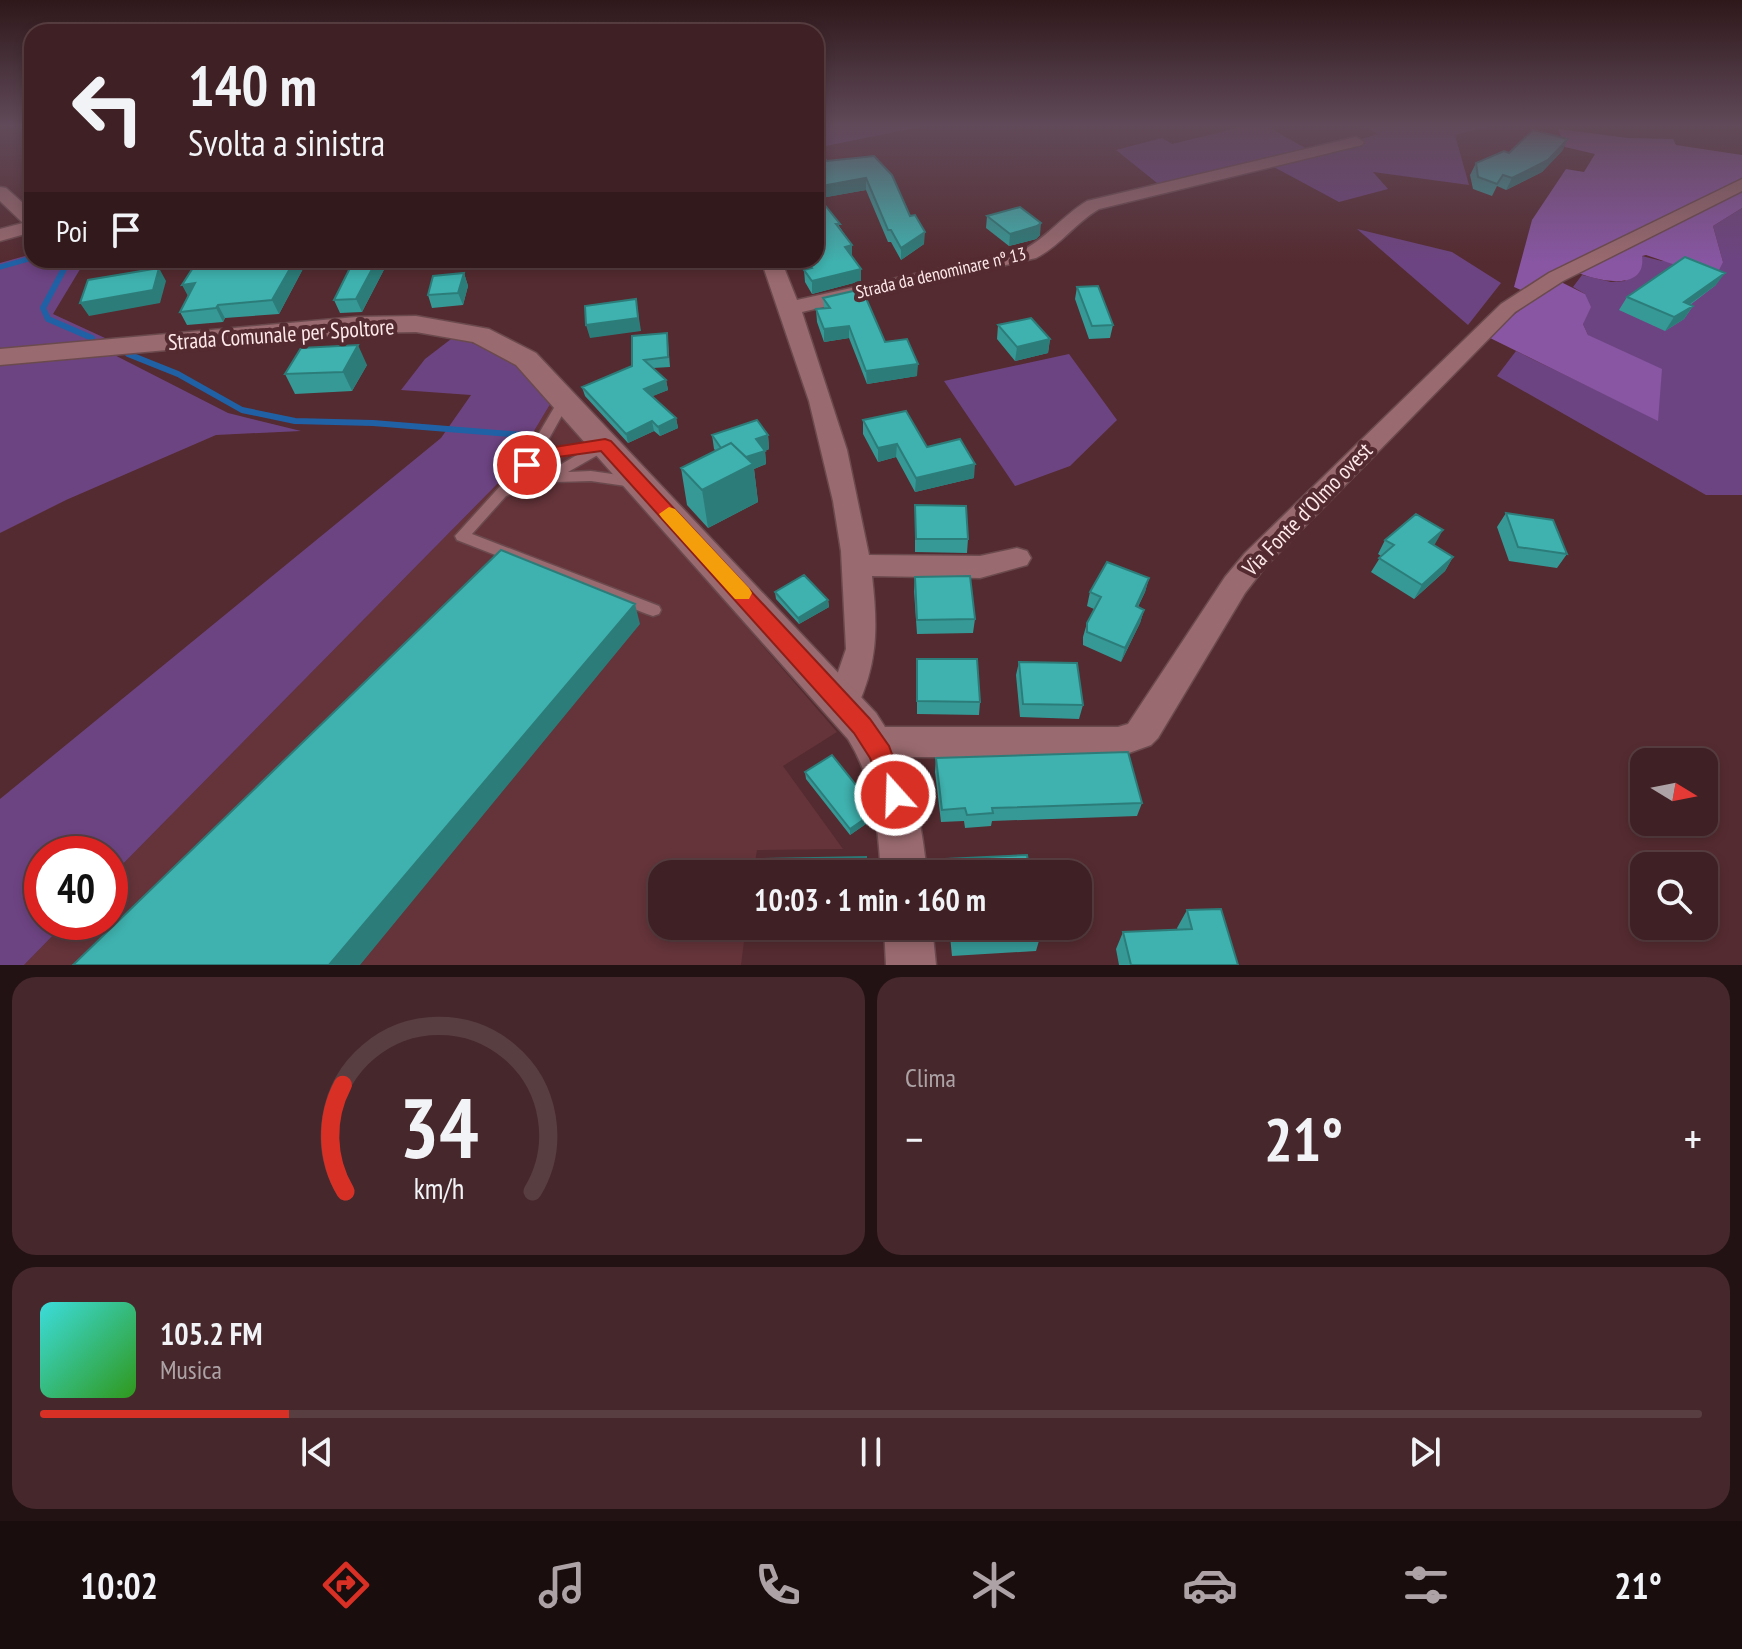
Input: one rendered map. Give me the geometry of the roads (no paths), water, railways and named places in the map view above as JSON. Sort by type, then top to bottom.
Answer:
[{"type":"street","name":"Strada da denominare nº 13","points":[[790,308],[1029,254],[1043,247],[1074,216],[1093,205],[1237,172]]},
{"type":"street","name":"Via Fonte d'Olmo ovest","points":[[874,742],[1118,742],[1139,735],[1156,715],[1235,585],[1255,560],[1493,321],[1548,281],[1742,184]]},
{"type":"street","points":[[0,192],[24,215]]},
{"type":"street","points":[[0,235],[24,226]]},
{"type":"street","points":[[774,268],[790,308],[839,467],[854,565],[861,649],[843,704]]},
{"type":"street","name":"Strada Comunale per Spoltore","points":[[0,357],[356,325],[416,324],[480,335],[526,359],[843,704],[874,742],[895,795],[902,860]]},
{"type":"street","points":[[854,565],[980,567],[1017,558]]},
{"type":"street","points":[[909,940],[911,965]]},
{"type":"lane","points":[[564,401],[527,465],[462,536],[653,610]]},
{"type":"lane","points":[[527,465],[554,452],[605,445]]},
{"type":"lane","points":[[501,493],[542,478],[605,445]]},
{"type":"lane","points":[[542,478],[591,476],[640,483]]},
{"type":"waterway","points":[[0,267],[24,260]]},
{"type":"waterway","points":[[63,270],[43,308],[48,319],[92,338]]},
{"type":"waterway","points":[[128,354],[178,374],[242,410],[295,421],[373,423],[523,435]]}]
